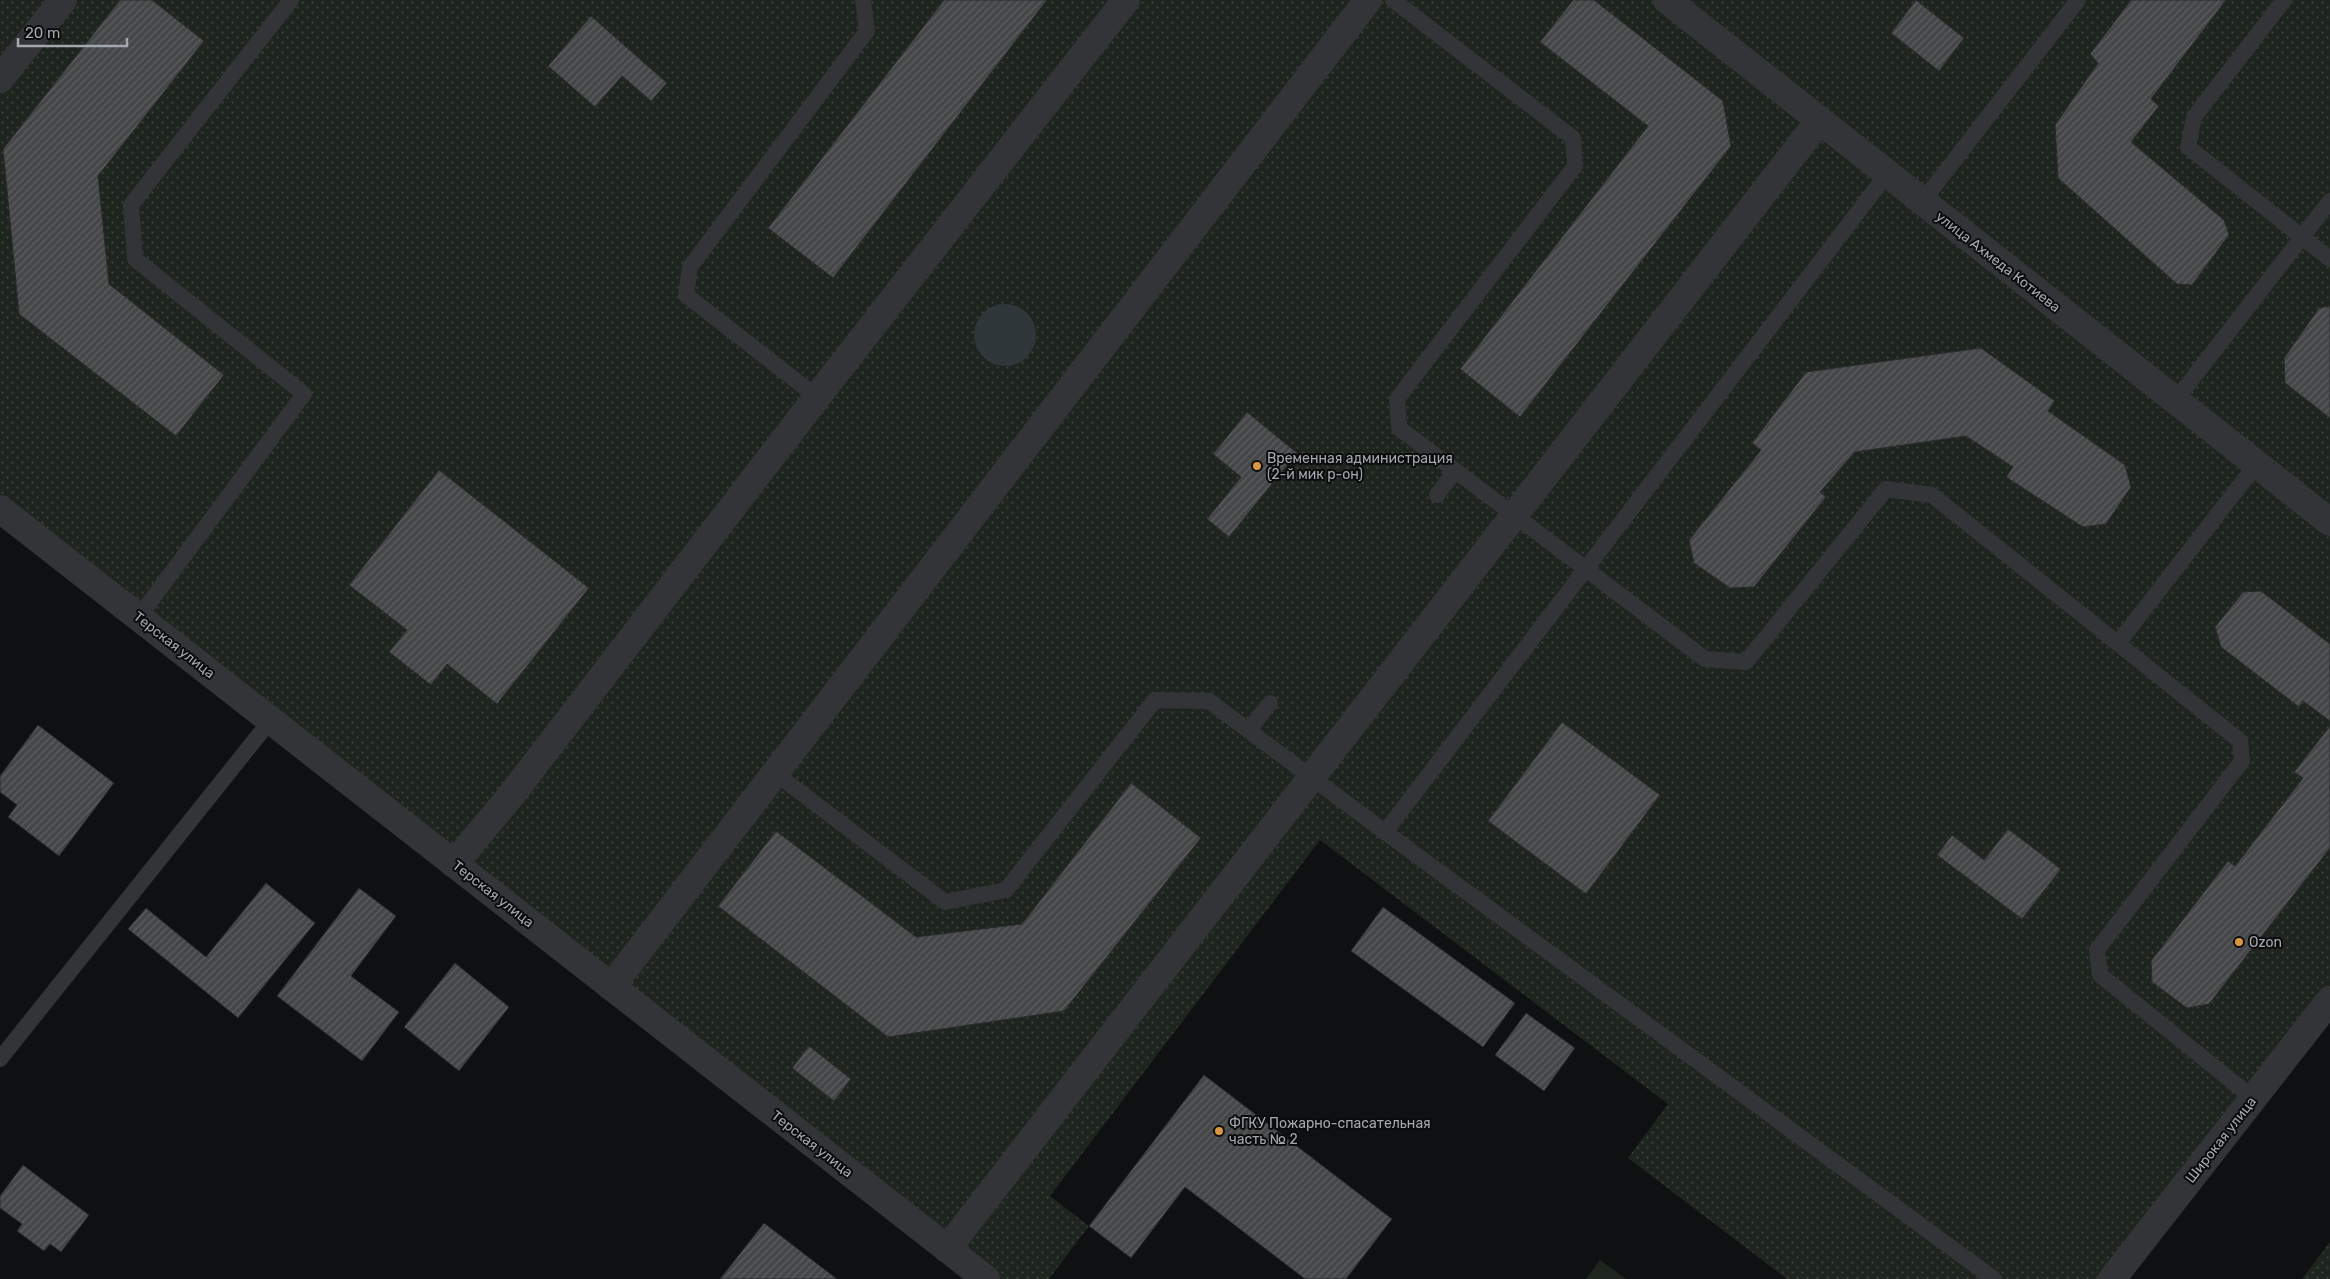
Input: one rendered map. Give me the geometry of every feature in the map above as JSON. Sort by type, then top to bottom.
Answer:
[{"type":"street","points":[[0,79],[63,0]]},
{"type":"street","points":[[454,864],[514,793],[817,397],[1126,0]]},
{"type":"street","points":[[611,987],[1368,0]]},
{"type":"street","name":"улица Ахмеда Котиева","points":[[1667,0],[2330,522]]},
{"type":"street","points":[[947,1249],[1819,120]]},
{"type":"street","name":"Терская улица","points":[[0,510],[986,1279]]},
{"type":"street","name":"Широкая улица","points":[[2112,1279],[2330,1000]]},
{"type":"lane","points":[[138,618],[304,394],[135,259],[131,205],[291,0]]},
{"type":"lane","points":[[817,397],[686,295],[690,267],[867,30],[863,0]]},
{"type":"lane","points":[[1394,0],[1572,138],[1575,166],[1397,399],[1399,428],[1705,659],[1746,662],[1886,489],[1932,495],[2240,740],[2242,761],[2097,950],[2100,975],[2253,1098]]},
{"type":"lane","points":[[1922,202],[2078,0]]},
{"type":"lane","points":[[2284,0],[2194,117],[2188,146],[2330,259]]},
{"type":"lane","points":[[1385,832],[1887,174]]},
{"type":"lane","points":[[2175,401],[2330,201]]},
{"type":"lane","points":[[2118,643],[2256,465]]},
{"type":"lane","points":[[1437,495],[1456,471]]},
{"type":"lane","points":[[775,773],[945,902],[1006,890],[1155,700],[1209,701],[1994,1279]]},
{"type":"lane","points":[[1249,730],[1270,703]]},
{"type":"lane","points":[[0,1059],[270,721]]},
{"type":"shaded area","points":[[0,0],[2330,0],[2330,1000],[2112,1279],[1787,1279],[1628,1158],[1668,1104],[1320,840],[1050,1196],[1089,1226],[1049,1279],[986,1279],[0,509]]},
{"type":"shaded area","points":[[999,304],[1011,304],[1027,313],[1034,323],[1036,335],[1034,347],[1027,357],[1011,366],[999,366],[988,361],[979,352],[974,341],[974,329],[979,318],[988,309]]},
{"type":"shaded area","points":[[2330,1242],[2330,1279],[2302,1279]]},
{"type":"shaded area","points":[[1600,1260],[1626,1279],[1586,1279]]},
{"type":"building","points":[[120,0],[152,0],[204,41],[98,176],[109,284],[224,375],[176,436],[19,314],[3,149]]},
{"type":"building","points":[[944,0],[1047,0],[833,278],[768,228]]},
{"type":"building","points":[[1573,0],[1594,0],[1723,101],[1731,146],[1520,417],[1460,369],[1648,126],[1540,42]]},
{"type":"building","points":[[1916,0],[1964,38],[1939,71],[1891,33]]},
{"type":"building","points":[[2131,0],[2226,0],[2151,99],[2159,106],[2131,142],[2224,220],[2229,235],[2192,285],[2177,284],[2058,178],[2055,125],[2098,63],[2090,54]]},
{"type":"building","points":[[591,16],[667,83],[651,101],[622,76],[595,107],[548,66]]},
{"type":"building","points":[[2330,306],[2330,418],[2285,383],[2284,358],[2319,308]]},
{"type":"building","points":[[1981,348],[2055,401],[2048,411],[2125,465],[2131,487],[2106,524],[2083,527],[2006,477],[2013,467],[1966,436],[1855,452],[1820,492],[1826,497],[1754,587],[1730,588],[1694,563],[1689,540],[1761,450],[1752,443],[1806,372]]},
{"type":"building","name":"Временная администрация (2-й мик р-он)","points":[[1247,412],[1297,453],[1229,537],[1207,519],[1241,477],[1213,454]]},
{"type":"building","points":[[439,470],[589,588],[497,704],[447,664],[431,685],[389,652],[407,630],[349,585]]},
{"type":"building","points":[[2261,591],[2330,644],[2330,721],[2303,701],[2299,707],[2221,647],[2215,627],[2243,592]]},
{"type":"building","points":[[1562,722],[1660,795],[1586,894],[1488,821]]},
{"type":"building","points":[[38,725],[114,783],[59,856],[8,817],[17,805],[0,792],[0,776]]},
{"type":"building","points":[[2330,726],[2330,848],[2209,1004],[2187,1008],[2152,982],[2151,961],[2228,861],[2235,866],[2303,778],[2294,772]]},
{"type":"building","points":[[1131,783],[1201,838],[1064,1011],[888,1037],[718,906],[776,831],[916,937],[1022,924]]},
{"type":"building","points":[[2008,829],[2061,869],[2022,919],[1937,855],[1952,835],[1984,860]]},
{"type":"building","points":[[266,883],[315,923],[238,1018],[128,929],[146,908],[206,957]]},
{"type":"building","points":[[359,888],[396,916],[351,976],[399,1012],[362,1061],[277,996]]},
{"type":"building","points":[[1383,907],[1515,1003],[1483,1047],[1351,951]]},
{"type":"building","points":[[455,963],[509,1007],[459,1071],[404,1027]]},
{"type":"building","points":[[1526,1013],[1575,1048],[1544,1091],[1495,1055]]},
{"type":"building","points":[[809,1046],[851,1079],[834,1101],[792,1068]]},
{"type":"building","name":"ФГКУ Пожарно-спасательная часть № 2","points":[[1204,1075],[1392,1219],[1346,1279],[1305,1279],[1185,1187],[1131,1258],[1089,1226]]},
{"type":"building","points":[[23,1165],[89,1215],[61,1252],[50,1244],[44,1251],[17,1231],[22,1224],[0,1208],[0,1196]]},
{"type":"building","points":[[764,1223],[837,1279],[720,1279]]},
{"type":"place","name":"Временная администрация (2-й мик р-он)","points":[[1257,466]]},
{"type":"place","name":"Ozon","points":[[2239,942]]},
{"type":"place","name":"ФГКУ Пожарно-спасательная часть № 2","points":[[1219,1131]]}]
